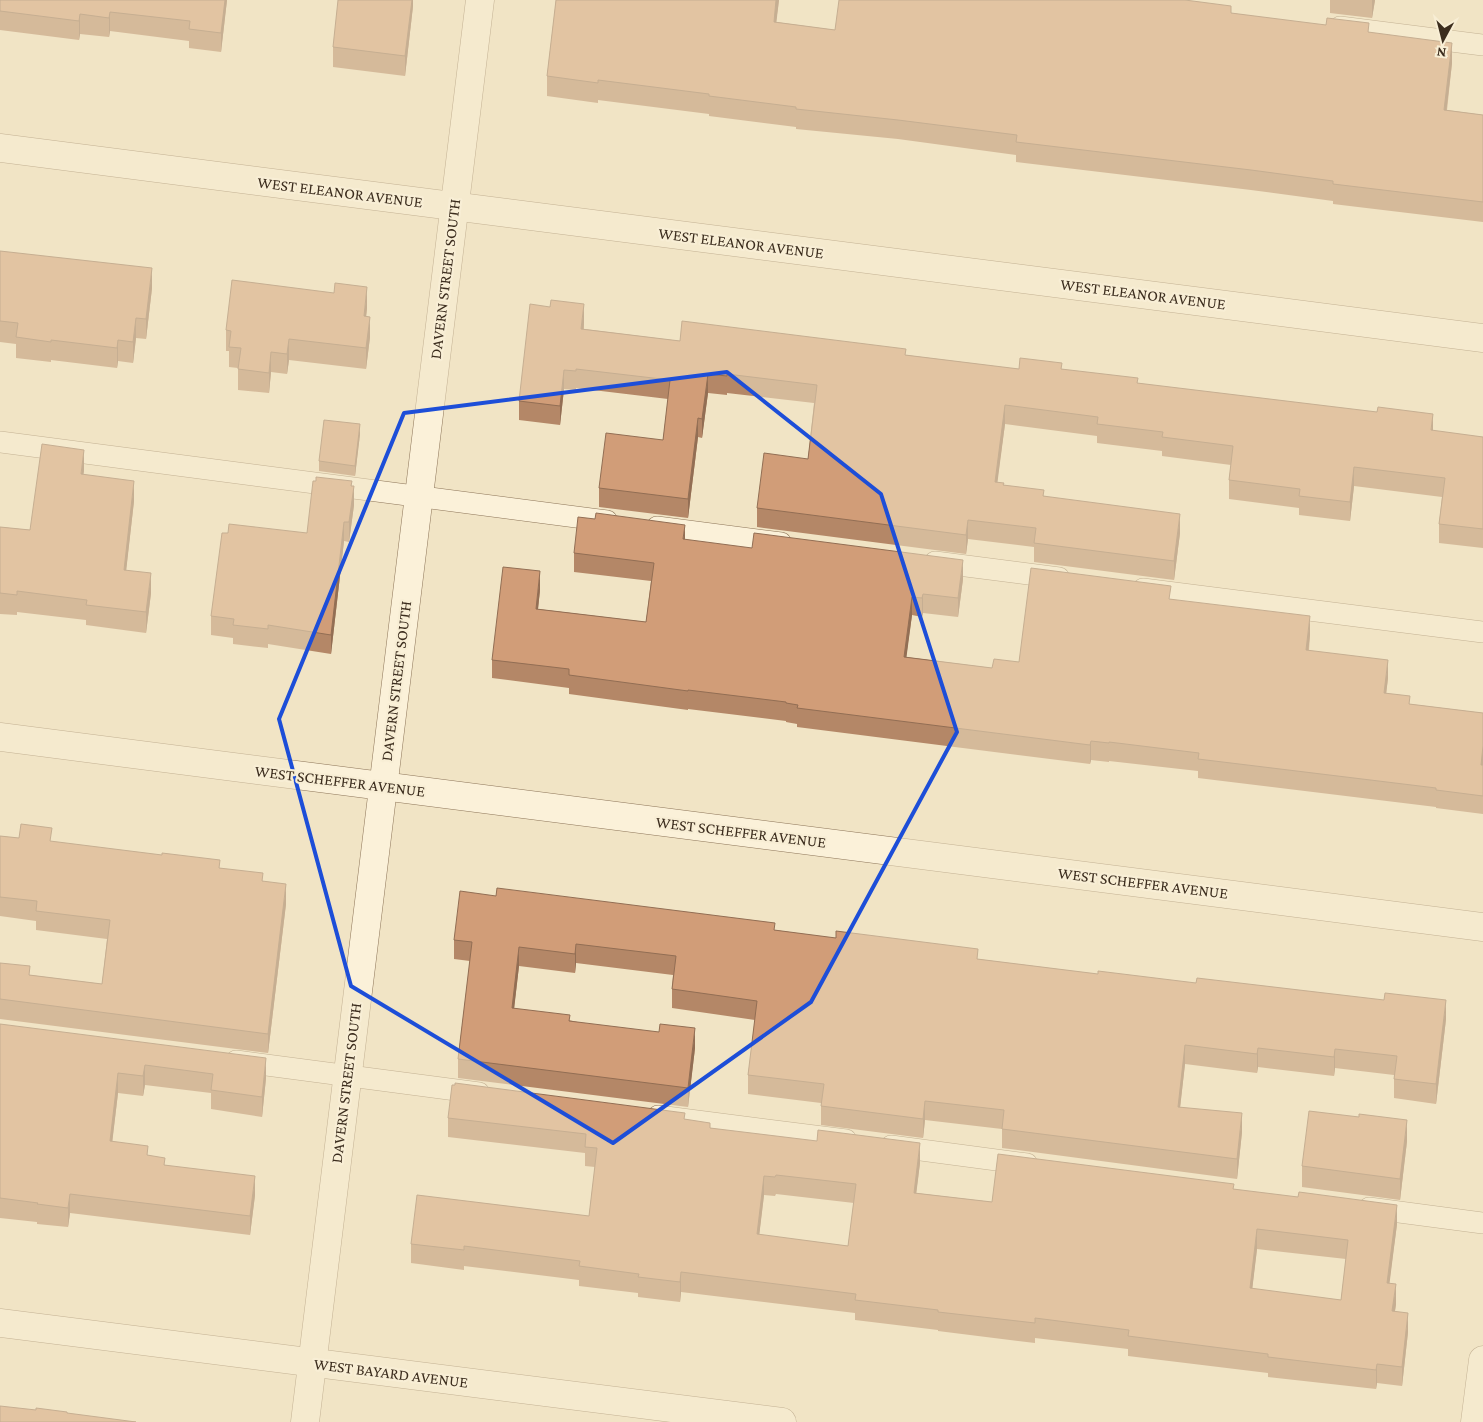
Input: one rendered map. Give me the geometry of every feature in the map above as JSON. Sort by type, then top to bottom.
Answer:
[{"type":"street","name":"DAVERN STREET SOUTH","points":[[304,1422],[480,0]]},
{"type":"street","name":"WEST ELEANOR AVENUE","points":[[0,148],[1483,338]]},
{"type":"street","name":"WEST SCHEFFER AVENUE","points":[[0,737],[1483,927]]},
{"type":"street","name":"WEST BAYARD AVENUE","points":[[0,1323],[782,1422]]},
{"type":"street","points":[[1475,1422],[1483,1360]]},
{"type":"lane","points":[[1325,25],[1483,45]]},
{"type":"lane","points":[[0,442],[798,545]]},
{"type":"lane","points":[[918,560],[1076,580]]},
{"type":"lane","points":[[1126,586],[1483,632]]},
{"type":"lane","points":[[216,1059],[499,1095]]},
{"type":"lane","points":[[637,1113],[1051,1167]]},
{"type":"lane","points":[[1346,1205],[1483,1222]]},
{"type":"highlighted area","points":[[727,372],[881,494],[957,732],[811,1002],[613,1143],[351,986],[279,719],[404,413]]},
{"type":"building","points":[[0,0],[225,0],[221,33],[189,29],[190,21],[110,12],[109,18],[80,14],[79,21],[0,11]]},
{"type":"building","points":[[338,0],[412,0],[405,56],[333,47]]},
{"type":"building","points":[[556,0],[776,0],[774,22],[835,30],[839,0],[1185,0],[1231,6],[1231,13],[1326,25],[1327,18],[1369,23],[1368,32],[1452,43],[1444,110],[1483,115],[1483,202],[1333,184],[1333,181],[1251,170],[1016,142],[1017,135],[796,109],[796,107],[709,96],[709,94],[598,80],[598,83],[547,76]]},
{"type":"building","points":[[0,251],[152,268],[146,319],[136,318],[133,342],[118,340],[117,348],[16,337],[18,323],[0,321]]},
{"type":"building","points":[[232,280],[334,293],[335,283],[367,287],[364,316],[370,317],[366,348],[289,339],[287,354],[271,352],[269,373],[238,369],[241,348],[229,347],[231,331],[226,330]]},
{"type":"building","points":[[551,300],[584,304],[581,329],[680,341],[682,321],[906,349],[905,355],[1019,369],[1020,358],[1062,363],[1061,369],[1138,378],[1137,383],[1377,412],[1378,407],[1433,414],[1431,430],[1483,437],[1483,529],[1439,524],[1445,478],[1354,467],[1350,502],[1299,496],[1300,489],[1229,480],[1233,446],[1162,437],[1163,432],[1097,424],[1098,417],[1005,405],[995,482],[1004,483],[1003,485],[1044,490],[1043,496],[1180,514],[1174,561],[1034,543],[1036,528],[968,520],[966,535],[757,508],[764,453],[808,459],[817,385],[727,374],[727,376],[708,374],[702,419],[698,418],[688,499],[599,488],[606,433],[663,440],[670,380],[576,369],[576,371],[564,370],[560,406],[519,401],[530,304],[550,307]]},
{"type":"building","points":[[324,420],[360,424],[355,466],[319,461]]},
{"type":"building","points":[[42,444],[84,450],[81,474],[134,481],[124,570],[151,573],[146,612],[86,605],[87,600],[17,591],[17,595],[0,593],[0,527],[30,530]]},
{"type":"building","points":[[316,477],[352,481],[351,486],[354,486],[349,522],[344,522],[331,635],[268,625],[268,629],[233,625],[234,619],[211,616],[222,533],[228,533],[229,524],[307,533],[313,481],[316,481]]},
{"type":"building","points":[[596,513],[685,525],[683,539],[752,548],[754,533],[963,560],[958,598],[923,594],[922,598],[912,597],[904,657],[992,668],[994,659],[1019,662],[1031,568],[1171,586],[1169,599],[1310,616],[1306,650],[1388,660],[1384,693],[1410,696],[1409,704],[1483,713],[1481,765],[1483,765],[1483,796],[1436,790],[1436,788],[1198,759],[1199,753],[1109,742],[1091,741],[1090,745],[797,708],[798,705],[786,702],[569,675],[569,669],[492,660],[503,567],[540,571],[536,609],[646,622],[654,563],[574,553],[578,517],[595,519]]},
{"type":"building","points":[[21,824],[52,828],[50,841],[220,860],[219,868],[263,873],[262,881],[286,884],[268,1034],[0,999],[0,963],[30,966],[29,975],[102,984],[110,920],[36,911],[37,901],[0,897],[0,836],[19,838]]},
{"type":"building","points":[[497,888],[775,923],[774,930],[836,938],[836,931],[978,949],[977,959],[1098,974],[1098,971],[1196,983],[1197,978],[1384,1000],[1385,993],[1446,1000],[1436,1084],[1394,1079],[1397,1056],[1335,1049],[1334,1057],[1258,1048],[1257,1054],[1185,1045],[1178,1107],[1242,1113],[1237,1159],[1002,1129],[1004,1110],[925,1101],[923,1119],[821,1106],[824,1084],[748,1075],[757,1001],[672,989],[676,956],[576,944],[575,954],[519,947],[512,1008],[570,1015],[569,1021],[659,1032],[660,1024],[695,1028],[688,1088],[458,1059],[472,942],[454,940],[460,891],[496,896]]},
{"type":"building","points":[[0,1024],[266,1058],[262,1097],[211,1090],[213,1074],[145,1065],[143,1076],[118,1073],[110,1141],[148,1146],[147,1155],[165,1158],[164,1165],[255,1176],[250,1216],[70,1194],[68,1208],[0,1198]]},
{"type":"building","points":[[455,1083],[685,1113],[684,1119],[710,1123],[710,1128],[817,1141],[818,1130],[920,1143],[914,1193],[992,1202],[998,1154],[1234,1184],[1233,1189],[1298,1197],[1299,1192],[1397,1205],[1387,1283],[1396,1284],[1392,1311],[1408,1313],[1402,1367],[1377,1364],[1376,1370],[1268,1357],[1268,1354],[1128,1336],[1129,1330],[1035,1318],[1035,1323],[855,1300],[856,1294],[681,1272],[680,1282],[638,1277],[639,1274],[579,1266],[580,1261],[464,1246],[464,1250],[411,1244],[417,1195],[589,1216],[597,1148],[585,1147],[586,1134],[448,1118],[452,1085],[455,1085]],"holes":[[[776,1175],[856,1184],[848,1246],[757,1234],[764,1176],[775,1177]],[[1257,1229],[1348,1240],[1341,1300],[1250,1288]]]},
{"type":"building","points":[[1309,1111],[1359,1117],[1359,1114],[1407,1120],[1400,1179],[1302,1166]]},
{"type":"building","points":[[0,1406],[36,1410],[36,1408],[136,1422],[0,1422]]}]
